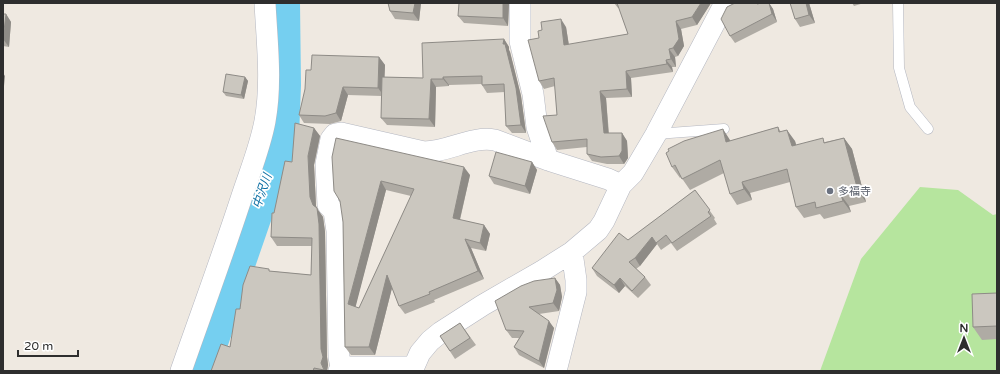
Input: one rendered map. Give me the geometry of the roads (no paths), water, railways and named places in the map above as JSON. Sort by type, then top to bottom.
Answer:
[{"type":"street","points":[[181,371],[231,230],[265,121],[268,72],[265,3]]},
{"type":"street","points":[[520,3],[520,41],[533,94],[537,127],[548,160]]},
{"type":"street","points":[[621,185],[608,179],[548,160],[495,140],[485,138],[433,152],[424,152],[341,132],[335,134],[331,139],[326,164],[328,205],[334,211],[337,230],[340,369],[412,369],[420,353],[441,332],[572,252],[598,230],[604,221],[621,185],[633,173],[656,134],[725,3]]},
{"type":"street","points":[[556,371],[576,292],[572,252]]},
{"type":"lane","points":[[898,3],[899,68],[910,107],[928,129]]},
{"type":"lane","points":[[656,134],[724,129]]},
{"type":"waterway","name":"中沢川","points":[[200,371],[281,137],[283,85],[282,3]]},
{"type":"place","name":"多福寺","points":[[830,191]]}]
